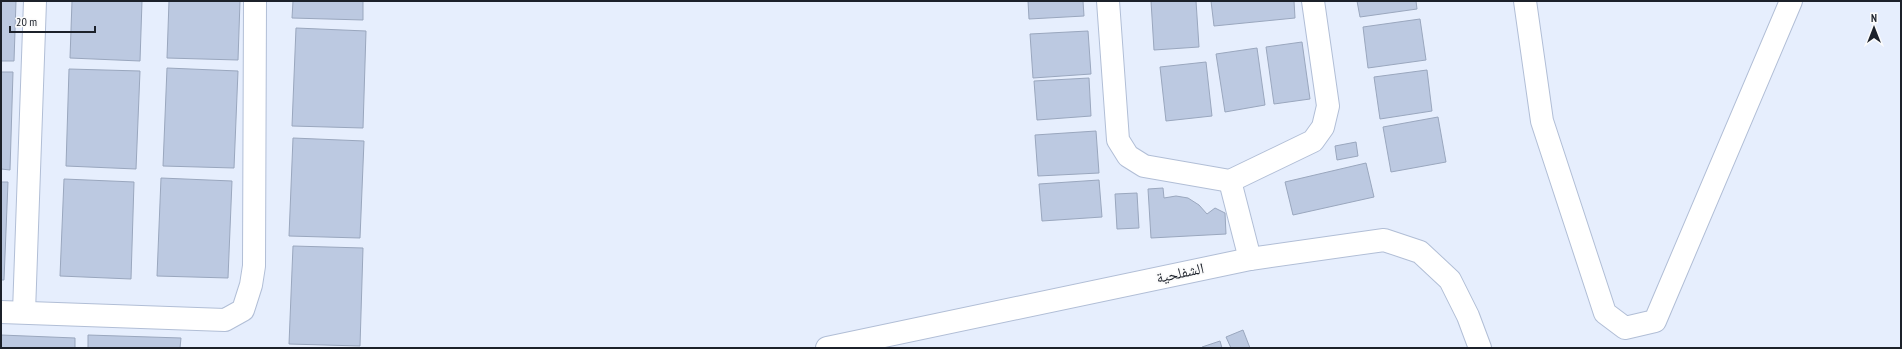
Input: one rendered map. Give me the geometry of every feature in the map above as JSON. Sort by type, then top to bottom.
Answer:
[{"type":"street","points":[[24,312],[35,1]]},
{"type":"street","points":[[1,312],[225,320],[243,310],[251,285],[254,266],[255,1]]},
{"type":"street","points":[[1108,1],[1118,140],[1128,156],[1144,166],[1230,181],[1313,141],[1323,127],[1328,106],[1313,1]]},
{"type":"street","points":[[1525,1],[1542,121],[1605,313],[1625,328],[1655,321],[1791,1]]},
{"type":"street","points":[[1230,181],[1250,259]]},
{"type":"street","name":"الشفلحية","points":[[827,348],[1250,259],[1384,240],[1420,252],[1450,280],[1468,316],[1480,348]]},
{"type":"building","points":[[1,1],[16,1],[14,61],[1,61]]},
{"type":"building","points":[[72,1],[142,1],[140,61],[70,58]]},
{"type":"building","points":[[169,1],[240,1],[238,60],[167,58]]},
{"type":"building","points":[[293,1],[363,1],[363,20],[292,18]]},
{"type":"building","points":[[1028,1],[1083,1],[1084,16],[1029,19]]},
{"type":"building","points":[[1151,1],[1196,1],[1199,47],[1154,50]]},
{"type":"building","points":[[1211,1],[1294,1],[1295,18],[1214,26]]},
{"type":"building","points":[[1357,1],[1416,1],[1417,9],[1360,17]]},
{"type":"building","points":[[1420,19],[1426,60],[1368,68],[1363,27]]},
{"type":"building","points":[[296,28],[366,31],[363,128],[292,126]]},
{"type":"building","points":[[1088,31],[1091,74],[1033,78],[1030,34]]},
{"type":"building","points":[[1302,42],[1310,99],[1274,104],[1266,47]]},
{"type":"building","points":[[1257,48],[1265,105],[1225,112],[1216,54]]},
{"type":"building","points":[[1206,62],[1212,116],[1166,121],[1160,67]]},
{"type":"building","points":[[167,68],[238,71],[234,168],[163,166]]},
{"type":"building","points":[[69,69],[140,71],[136,169],[66,166]]},
{"type":"building","points":[[1427,70],[1432,111],[1380,119],[1374,77]]},
{"type":"building","points":[[1,72],[13,72],[10,170],[1,169]]},
{"type":"building","points":[[1089,78],[1091,116],[1037,120],[1034,81]]},
{"type":"building","points":[[1438,117],[1446,162],[1391,172],[1383,127]]},
{"type":"building","points":[[1096,131],[1099,173],[1038,176],[1035,135]]},
{"type":"building","points":[[293,138],[364,141],[360,238],[289,236]]},
{"type":"building","points":[[1356,142],[1358,156],[1337,160],[1335,146]]},
{"type":"building","points":[[1366,163],[1374,197],[1293,215],[1285,182]]},
{"type":"building","points":[[161,178],[232,181],[228,278],[157,276]]},
{"type":"building","points":[[64,179],[134,182],[131,279],[60,276]]},
{"type":"building","points":[[1099,180],[1102,217],[1042,221],[1039,184]]},
{"type":"building","points":[[1,182],[8,182],[4,280],[1,280]]},
{"type":"building","points":[[1163,188],[1164,198],[1176,196],[1188,198],[1199,205],[1207,214],[1215,208],[1225,213],[1226,234],[1151,238],[1148,189]]},
{"type":"building","points":[[1137,193],[1139,228],[1117,229],[1115,194]]},
{"type":"building","points":[[293,246],[363,248],[360,346],[289,344]]},
{"type":"building","points":[[1243,330],[1250,348],[1231,348],[1226,337]]},
{"type":"building","points":[[1,335],[75,338],[75,348],[1,348]]},
{"type":"building","points":[[88,335],[181,338],[180,348],[88,348]]},
{"type":"building","points":[[1220,341],[1222,348],[1202,348],[1202,347]]}]
